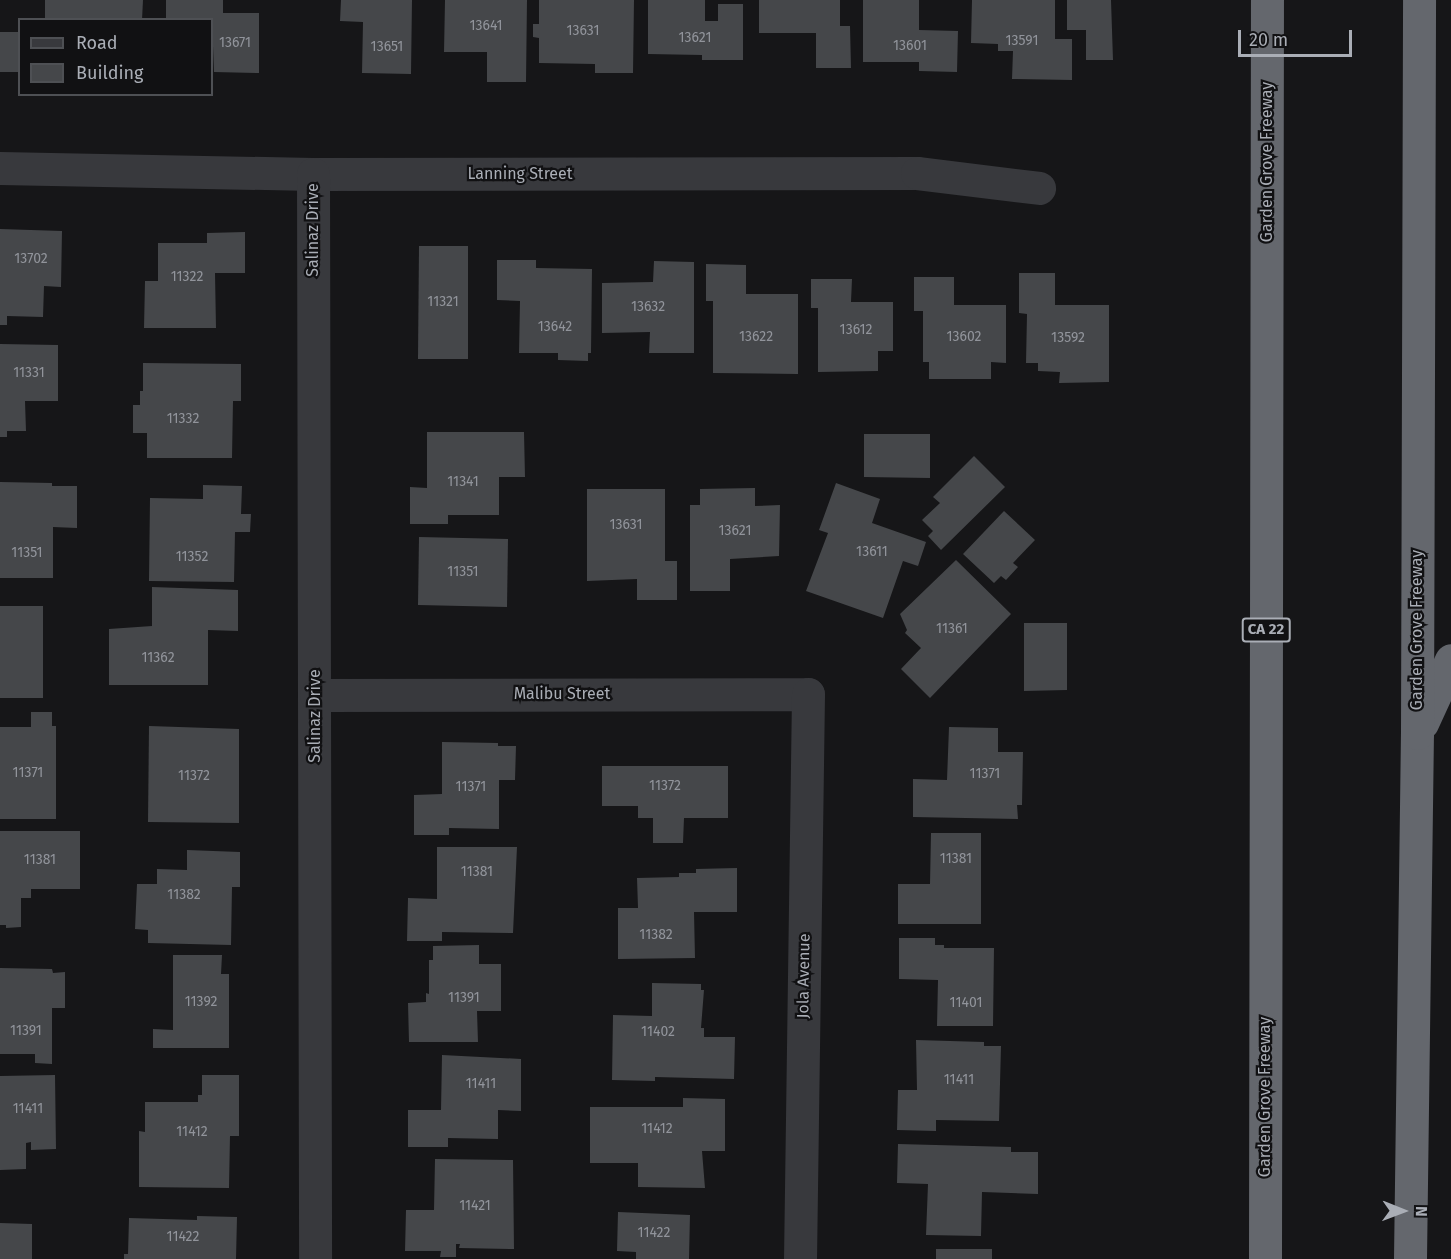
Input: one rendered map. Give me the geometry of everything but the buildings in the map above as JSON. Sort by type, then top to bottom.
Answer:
[{"type":"highway","name":"Garden Grove Freeway","points":[[1265,1259],[1267,0]]},
{"type":"highway","name":"Garden Grove Freeway","points":[[1410,1259],[1417,733],[1419,0]]},
{"type":"highway","points":[[1417,733],[1451,660]]},
{"type":"street","name":"Lanning Street","points":[[0,168],[313,174],[917,173],[1039,188]]},
{"type":"street","name":"Salinaz Drive","points":[[313,174],[315,1259]]},
{"type":"street","name":"Malibu Street","points":[[315,695],[808,694]]},
{"type":"street","name":"Jola Avenue","points":[[800,1259],[808,694]]}]
